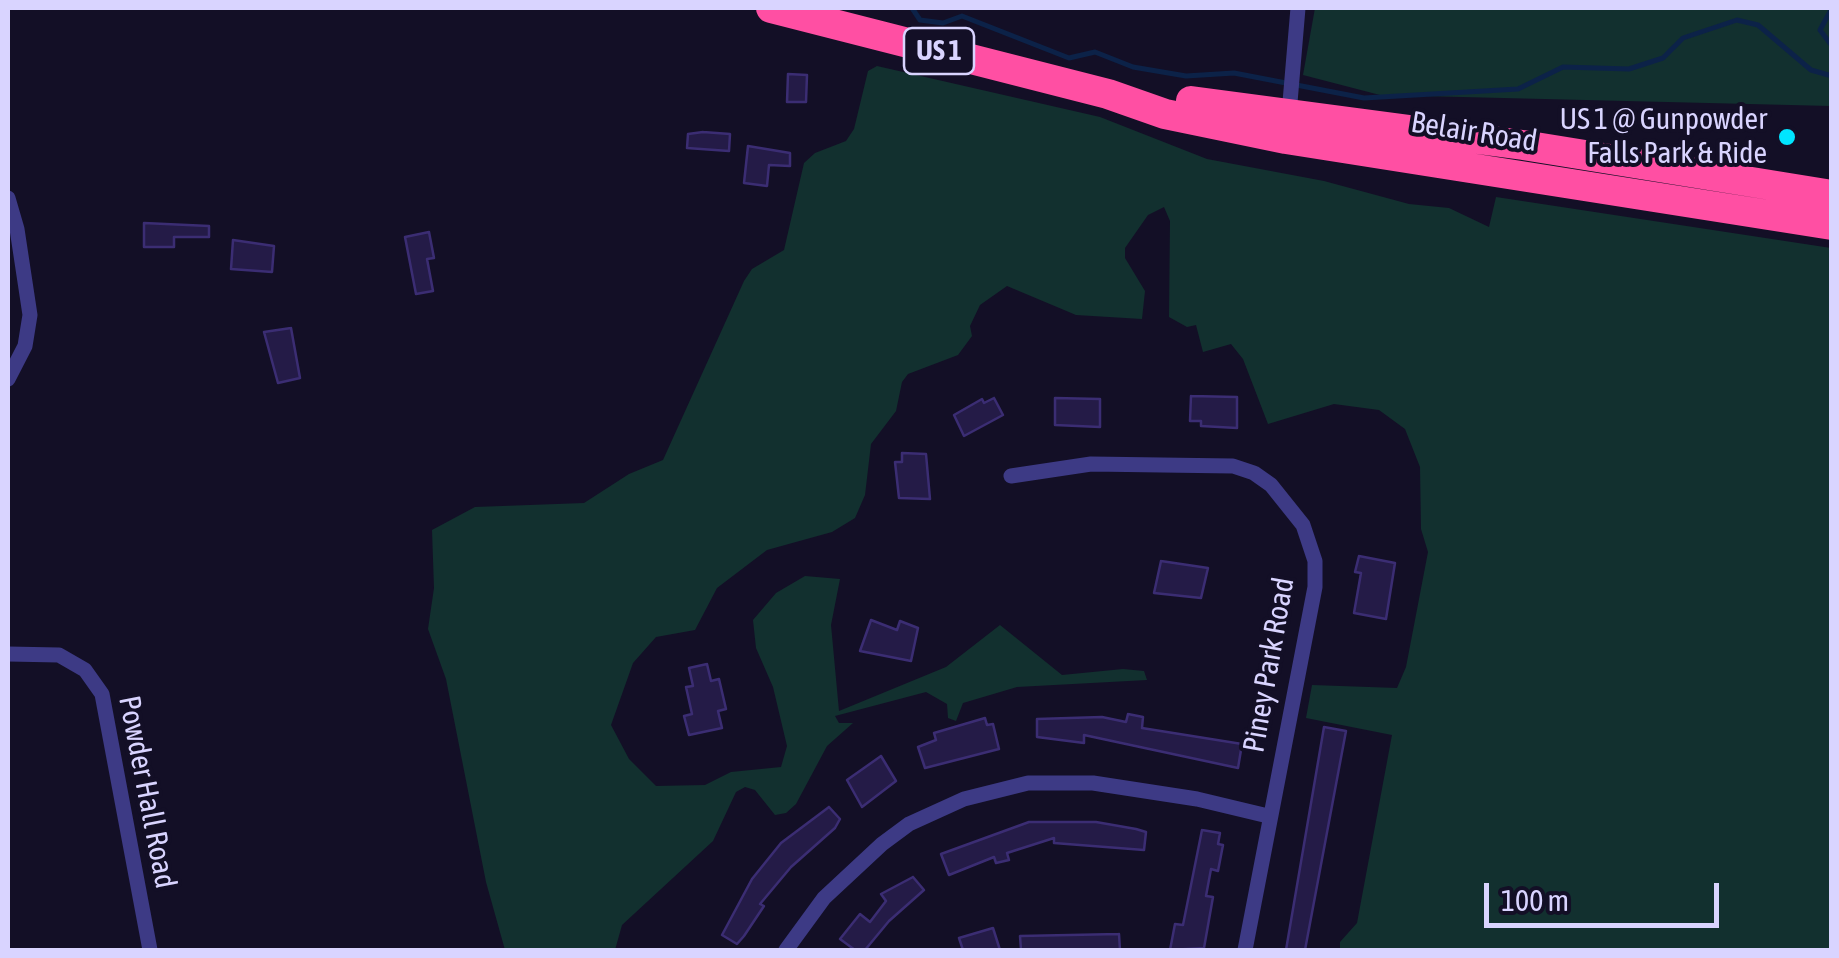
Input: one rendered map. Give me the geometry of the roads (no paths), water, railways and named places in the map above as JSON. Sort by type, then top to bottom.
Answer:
[{"type":"highway","name":"Belair Road","points":[[771,8],[1108,94],[1165,114],[1289,106],[1832,195]]},
{"type":"highway","name":"Belair Road","points":[[1289,106],[1832,225]]},
{"type":"street","points":[[1289,106],[1298,8]]},
{"type":"street","points":[[8,198],[17,229],[30,325],[21,356],[8,379]]},
{"type":"street","name":"Piney Park Road","points":[[1011,476],[1090,464],[1204,463],[1254,473],[1295,510],[1315,561],[1315,587],[1244,950]]},
{"type":"street","name":"Powder Hall Road","points":[[8,654],[59,655],[85,670],[102,694],[150,950]]},
{"type":"street","points":[[786,950],[824,898],[882,844],[910,824],[964,799],[1028,783],[1093,783],[1197,798],[1268,816]]},
{"type":"waterway","points":[[912,8],[920,20],[943,23],[962,16],[1069,58],[1095,52],[1133,67],[1186,76],[1234,73],[1364,98],[1518,89],[1563,67],[1629,69],[1663,58],[1683,38],[1737,20],[1758,25],[1811,70],[1832,76]]},
{"type":"waterway","points":[[1832,8],[1820,30],[1832,46]]},
{"type":"place","name":"US 1 @ Gunpowder Falls Park & Ride","points":[[1787,137]]}]
